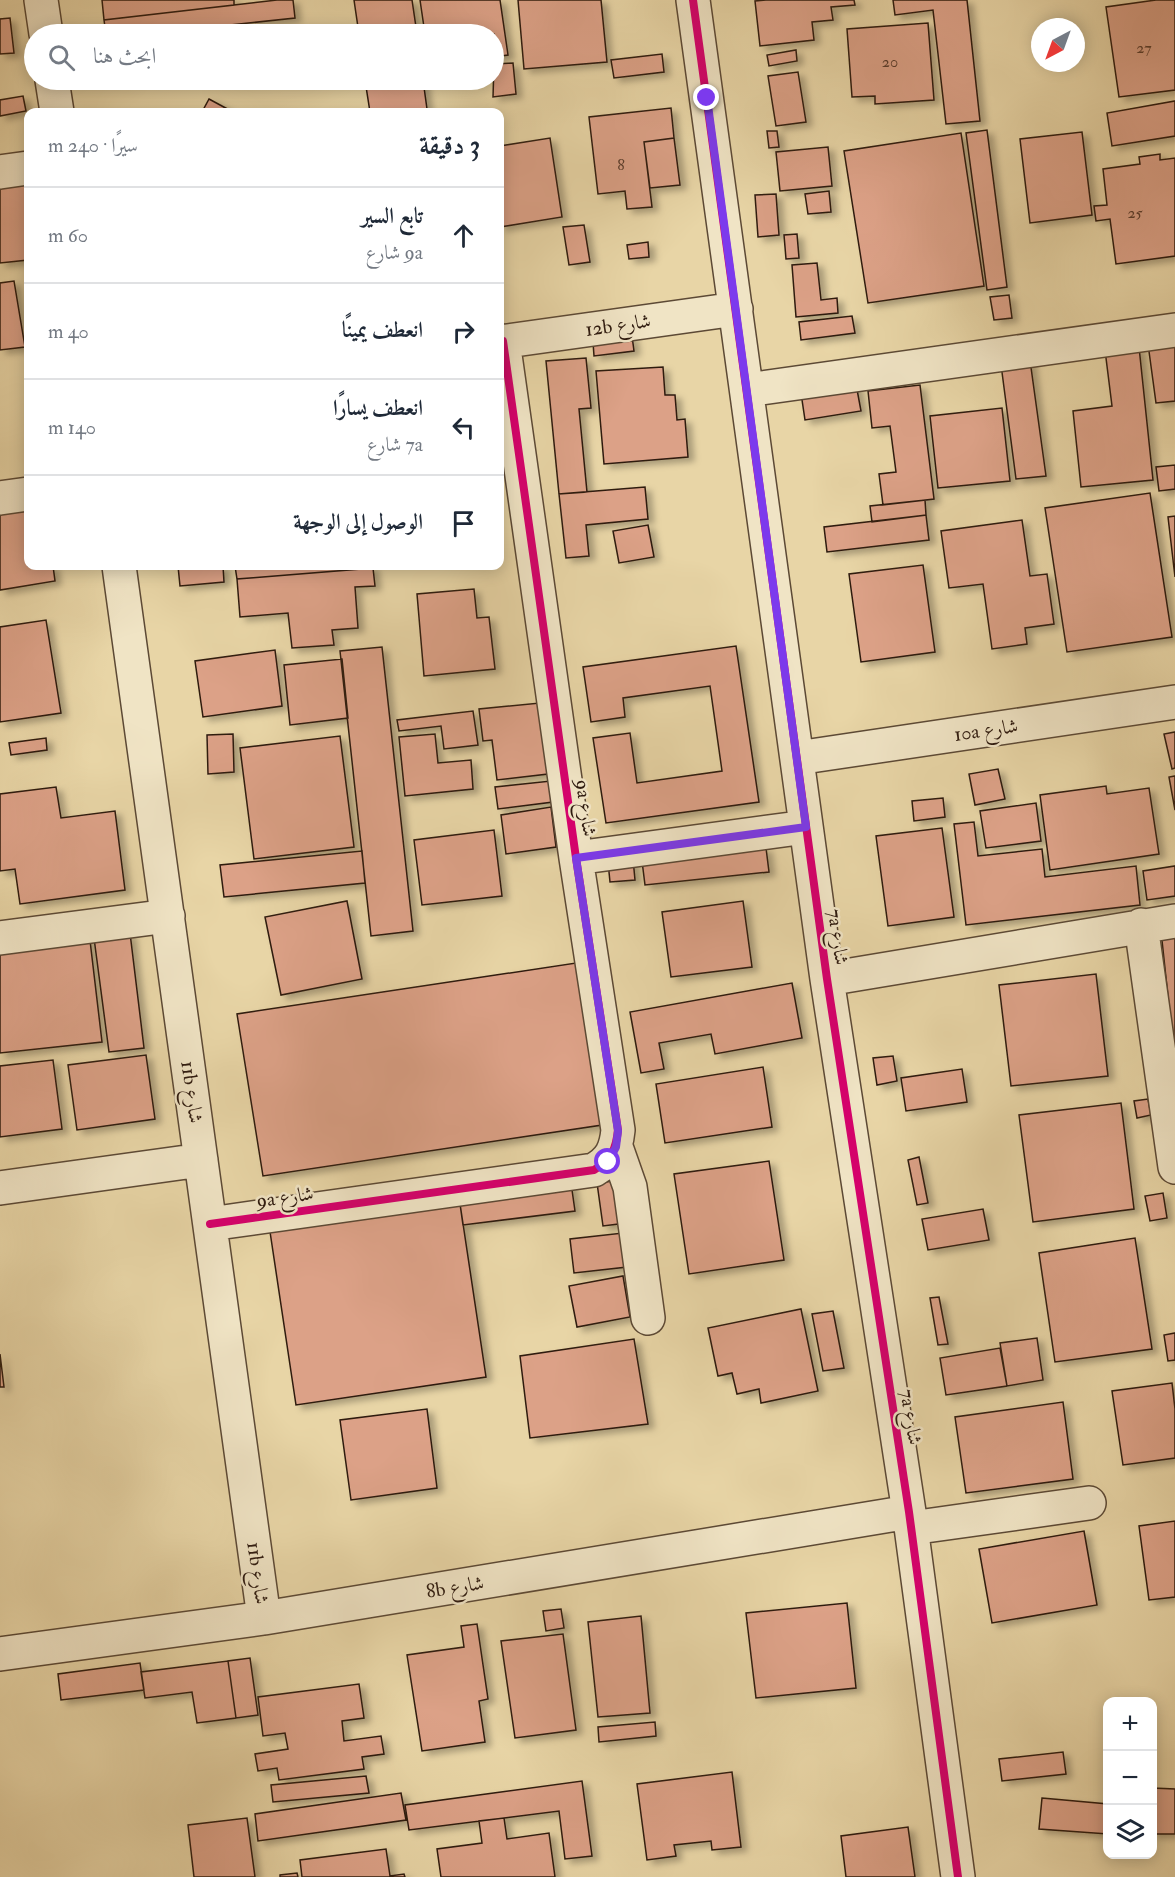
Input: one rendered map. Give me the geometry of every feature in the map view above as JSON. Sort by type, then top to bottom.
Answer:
[{"type":"street","points":[[41,0],[45,24]]},
{"type":"street","name":"7a شارع","points":[[693,0],[827,979],[910,1520],[958,1877]]},
{"type":"street","points":[[54,90],[56,108]]},
{"type":"street","points":[[0,172],[24,169]]},
{"type":"street","name":"12b شارع","points":[[504,342],[736,309]]},
{"type":"street","points":[[747,390],[1175,330]]},
{"type":"street","name":"9a شارع","points":[[210,1224],[594,1170],[608,1162],[616,1147],[618,1131],[504,363]]},
{"type":"street","points":[[0,498],[24,495]]},
{"type":"street","name":"11b شارع","points":[[120,570],[264,1618]]},
{"type":"street","name":"10a شارع","points":[[797,758],[1175,702]]},
{"type":"street","points":[[576,858],[806,827]]},
{"type":"street","points":[[0,938],[168,916]]},
{"type":"street","points":[[827,979],[1175,921]]},
{"type":"street","points":[[1141,926],[1175,1167]]},
{"type":"street","points":[[616,1147],[630,1187],[648,1318]]},
{"type":"street","points":[[0,1188],[201,1160]]},
{"type":"street","name":"8b شارع","points":[[0,1654],[264,1618],[910,1520],[1089,1503]]},
{"type":"building","points":[[102,0],[234,0],[234,5],[104,20]]},
{"type":"building","points":[[277,0],[293,0],[295,18],[239,24],[105,24],[104,20]]},
{"type":"building","points":[[354,0],[412,0],[416,24],[358,24]]},
{"type":"building","points":[[420,0],[500,0],[503,24],[424,24]]},
{"type":"building","points":[[518,0],[601,0],[607,62],[524,69]]},
{"type":"building","points":[[854,0],[855,5],[831,7],[833,20],[812,22],[814,40],[760,46],[755,1]]},
{"type":"building","points":[[893,0],[967,0],[980,121],[946,124],[933,10],[895,15]]},
{"type":"building","points":[[1156,0],[1175,0],[1175,90],[1119,97],[1106,7]]},
{"type":"building","points":[[10,18],[14,53],[0,54],[0,19]]},
{"type":"building","points":[[928,23],[934,100],[875,104],[875,96],[852,97],[847,29]]},
{"type":"building","points":[[504,28],[508,55],[504,56]]},
{"type":"building","points":[[796,50],[797,61],[769,66],[767,55]]},
{"type":"building","points":[[662,54],[664,72],[614,78],[611,60]]},
{"type":"building","points":[[504,63],[513,63],[516,94],[493,97],[493,90],[504,90]]},
{"type":"building","points":[[798,72],[806,122],[776,126],[768,76]]},
{"type":"building","points":[[367,90],[424,90],[427,108],[369,108]]},
{"type":"building","points":[[23,96],[25,108],[24,111],[0,116],[0,100]]},
{"type":"building","points":[[209,99],[226,108],[204,108]]},
{"type":"building","points":[[1175,101],[1175,136],[1112,146],[1107,113]]},
{"type":"building","points":[[671,108],[674,138],[644,142],[652,207],[627,209],[625,191],[598,194],[589,117]]},
{"type":"building","points":[[987,130],[1007,287],[987,290],[966,133]]},
{"type":"building","points":[[767,131],[777,131],[779,147],[769,148]]},
{"type":"building","points":[[1082,132],[1092,215],[1030,223],[1020,139]]},
{"type":"building","points":[[961,133],[984,286],[868,303],[844,151]]},
{"type":"building","points":[[550,138],[562,217],[504,226],[504,145]]},
{"type":"building","points":[[674,138],[680,185],[650,188],[644,142]]},
{"type":"building","points":[[828,147],[832,186],[780,191],[776,152]]},
{"type":"building","points":[[1160,154],[1160,160],[1175,158],[1175,256],[1116,264],[1110,219],[1096,221],[1094,206],[1107,205],[1103,169],[1140,164],[1139,157]]},
{"type":"building","points":[[24,177],[24,260],[0,263],[0,180]]},
{"type":"building","points":[[829,191],[831,212],[808,214],[805,194]]},
{"type":"building","points":[[776,194],[779,235],[758,237],[755,195]]},
{"type":"building","points":[[584,225],[590,262],[569,265],[563,227]]},
{"type":"building","points":[[797,234],[799,258],[786,259],[784,235]]},
{"type":"building","points":[[648,242],[649,257],[629,259],[627,245]]},
{"type":"building","points":[[817,263],[821,300],[837,298],[838,313],[796,317],[792,265]]},
{"type":"building","points":[[14,281],[24,347],[0,350],[0,283]]},
{"type":"building","points":[[1009,295],[1012,318],[994,320],[990,297]]},
{"type":"building","points":[[852,316],[855,333],[801,340],[799,322]]},
{"type":"building","points":[[632,336],[634,351],[594,356],[593,342]]},
{"type":"building","points":[[1175,341],[1175,401],[1156,403],[1148,344]]},
{"type":"building","points":[[1139,347],[1153,480],[1081,487],[1073,411],[1112,406],[1105,350]]},
{"type":"building","points":[[1029,353],[1046,476],[1016,479],[1000,357]]},
{"type":"building","points":[[586,358],[591,408],[579,409],[587,492],[559,494],[546,361]]},
{"type":"building","points":[[663,367],[665,395],[675,395],[677,420],[685,419],[688,457],[604,464],[596,371]]},
{"type":"building","points":[[856,384],[861,411],[805,420],[801,393]]},
{"type":"building","points":[[920,385],[934,499],[883,505],[879,474],[896,472],[890,426],[872,428],[868,391]]},
{"type":"building","points":[[1002,408],[1010,481],[938,488],[930,416]]},
{"type":"building","points":[[1175,465],[1175,489],[1159,491],[1156,467]]},
{"type":"building","points":[[645,487],[648,519],[586,525],[589,556],[566,558],[559,494]]},
{"type":"building","points":[[1150,493],[1172,637],[1067,652],[1045,508]]},
{"type":"building","points":[[24,496],[24,570],[54,570],[55,581],[0,590],[0,499]]},
{"type":"building","points":[[925,500],[926,515],[872,522],[870,506]]},
{"type":"building","points":[[926,515],[929,540],[827,552],[824,527]]},
{"type":"building","points":[[1175,516],[1175,577],[1168,517]]},
{"type":"building","points":[[1022,520],[1030,576],[1047,574],[1054,624],[1025,628],[1027,644],[992,649],[983,584],[949,588],[941,531]]},
{"type":"building","points":[[648,525],[654,557],[619,563],[613,531]]},
{"type":"building","points":[[923,565],[935,652],[861,662],[849,574]]},
{"type":"building","points":[[178,570],[223,570],[224,582],[180,586]]},
{"type":"building","points":[[236,570],[348,570],[237,579]]},
{"type":"building","points":[[373,570],[375,586],[355,587],[358,628],[332,630],[334,645],[292,648],[288,613],[240,617],[237,579]]},
{"type":"building","points":[[474,589],[477,618],[489,617],[495,669],[424,676],[417,594]]},
{"type":"building","points":[[46,620],[61,713],[0,722],[0,627]]},
{"type":"building","points":[[736,646],[759,802],[606,823],[593,738],[630,733],[637,783],[722,771],[710,686],[623,698],[625,717],[591,722],[583,667]]},
{"type":"building","points":[[382,647],[413,931],[371,936],[340,651]]},
{"type":"building","points":[[275,650],[282,706],[203,717],[195,661]]},
{"type":"building","points":[[342,659],[348,718],[290,725],[284,665]]},
{"type":"building","points":[[540,703],[548,774],[497,780],[492,740],[483,741],[479,709]]},
{"type":"building","points":[[473,711],[478,745],[444,749],[441,726],[399,731],[397,720]]},
{"type":"building","points":[[1175,732],[1175,768],[1172,769],[1164,734]]},
{"type":"building","points":[[233,734],[234,772],[208,774],[207,735]]},
{"type":"building","points":[[435,734],[438,763],[471,760],[473,789],[405,796],[399,737]]},
{"type":"building","points":[[340,736],[354,847],[254,859],[240,748]]},
{"type":"building","points":[[46,738],[47,750],[11,755],[9,743]]},
{"type":"building","points":[[998,769],[1005,799],[975,805],[969,774]]},
{"type":"building","points":[[1175,776],[1175,810],[1169,777]]},
{"type":"building","points":[[551,781],[553,802],[498,809],[495,787]]},
{"type":"building","points":[[1106,786],[1107,794],[1149,788],[1159,854],[1050,870],[1040,795]]},
{"type":"building","points":[[56,787],[61,818],[115,811],[125,890],[20,904],[15,869],[0,871],[0,794]]},
{"type":"building","points":[[943,798],[945,817],[914,821],[912,801]]},
{"type":"building","points":[[1036,803],[1041,841],[986,848],[980,811]]},
{"type":"building","points":[[551,807],[556,847],[506,854],[501,815]]},
{"type":"building","points":[[974,822],[978,856],[1042,849],[1045,877],[1136,866],[1140,905],[966,925],[954,824]]},
{"type":"building","points":[[942,828],[954,917],[888,926],[876,836]]},
{"type":"building","points":[[494,830],[502,896],[422,905],[414,840]]},
{"type":"building","points":[[766,848],[769,872],[645,885],[642,861]]},
{"type":"building","points":[[362,851],[365,883],[224,897],[220,865]]},
{"type":"building","points":[[633,859],[635,880],[610,882],[608,862]]},
{"type":"building","points":[[1175,866],[1175,896],[1147,900],[1143,871]]},
{"type":"building","points":[[347,901],[362,979],[281,995],[265,917]]},
{"type":"building","points":[[743,901],[752,967],[671,977],[662,912]]},
{"type":"building","points":[[1175,929],[1175,1062],[1161,931]]},
{"type":"building","points":[[89,932],[102,1042],[0,1053],[0,941]]},
{"type":"building","points":[[130,933],[144,1048],[109,1052],[94,938]]},
{"type":"building","points":[[576,963],[602,1125],[263,1176],[237,1014]]},
{"type":"building","points":[[1096,974],[1108,1076],[1011,1086],[999,985]]},
{"type":"building","points":[[792,983],[802,1038],[715,1054],[711,1034],[659,1043],[664,1069],[641,1073],[630,1012]]},
{"type":"building","points":[[146,1055],[155,1119],[77,1130],[68,1065]]},
{"type":"building","points":[[893,1056],[897,1081],[877,1085],[873,1058]]},
{"type":"building","points":[[53,1060],[62,1129],[0,1137],[0,1066]]},
{"type":"building","points":[[763,1067],[772,1127],[665,1143],[656,1084]]},
{"type":"building","points":[[962,1069],[967,1102],[906,1111],[901,1078]]},
{"type":"building","points":[[1148,1099],[1151,1115],[1137,1118],[1134,1101]]},
{"type":"building","points":[[1121,1103],[1134,1209],[1033,1222],[1019,1115]]},
{"type":"building","points":[[919,1157],[928,1203],[917,1205],[908,1160]]},
{"type":"building","points":[[769,1161],[784,1260],[689,1274],[674,1174]]},
{"type":"building","points":[[621,1180],[626,1223],[603,1226],[597,1183]]},
{"type":"building","points":[[571,1183],[575,1211],[463,1225],[459,1197]]},
{"type":"building","points":[[1163,1193],[1167,1218],[1150,1221],[1145,1196]]},
{"type":"building","points":[[459,1197],[486,1377],[296,1405],[269,1225]]},
{"type":"building","points":[[983,1209],[989,1240],[928,1250],[922,1219]]},
{"type":"building","points":[[623,1233],[627,1267],[574,1273],[570,1239]]},
{"type":"building","points":[[1135,1238],[1152,1349],[1055,1362],[1039,1253]]},
{"type":"building","points":[[623,1276],[630,1317],[577,1327],[569,1286]]},
{"type":"building","points":[[939,1297],[948,1344],[938,1345],[930,1298]]},
{"type":"building","points":[[801,1309],[818,1391],[761,1403],[759,1389],[737,1394],[732,1373],[718,1376],[708,1328]]},
{"type":"building","points":[[833,1311],[844,1368],[823,1371],[812,1314]]},
{"type":"building","points":[[1175,1333],[1175,1360],[1168,1361],[1164,1335]]},
{"type":"building","points":[[1037,1338],[1043,1380],[1007,1386],[1000,1343]]},
{"type":"building","points":[[634,1339],[648,1424],[530,1438],[520,1356]]},
{"type":"building","points":[[1000,1348],[1007,1386],[946,1395],[940,1358]]},
{"type":"building","points":[[0,1354],[4,1387],[0,1387]]},
{"type":"building","points":[[1172,1383],[1175,1409],[1175,1458],[1123,1465],[1112,1391]]},
{"type":"building","points":[[1063,1402],[1073,1479],[966,1493],[955,1417]]},
{"type":"building","points":[[427,1409],[437,1488],[351,1500],[340,1420]]},
{"type":"building","points":[[1175,1521],[1175,1597],[1149,1600],[1139,1526]]},
{"type":"building","points":[[1084,1531],[1097,1605],[992,1623],[979,1549]]},
{"type":"building","points":[[847,1603],[856,1688],[756,1698],[746,1613]]},
{"type":"building","points":[[561,1609],[564,1628],[546,1631],[543,1611]]},
{"type":"building","points":[[641,1616],[650,1713],[598,1717],[588,1622]]},
{"type":"building","points":[[477,1624],[488,1699],[479,1701],[485,1742],[422,1751],[407,1655],[464,1647],[461,1626]]},
{"type":"building","points":[[563,1634],[576,1730],[515,1738],[501,1641]]},
{"type":"building","points":[[250,1658],[258,1715],[236,1718],[228,1661]]},
{"type":"building","points":[[228,1661],[236,1718],[197,1723],[192,1692],[145,1698],[141,1672]]},
{"type":"building","points":[[140,1663],[144,1690],[61,1700],[58,1674]]},
{"type":"building","points":[[359,1684],[364,1718],[342,1721],[344,1741],[381,1736],[384,1754],[362,1757],[364,1769],[279,1780],[277,1768],[258,1771],[255,1754],[288,1749],[285,1733],[263,1736],[258,1697]]},
{"type":"building","points":[[655,1722],[656,1736],[599,1742],[598,1727]]},
{"type":"building","points":[[1063,1752],[1066,1774],[1002,1781],[999,1759]]},
{"type":"building","points":[[732,1772],[741,1847],[712,1850],[711,1841],[674,1845],[676,1856],[647,1860],[637,1784]]},
{"type":"building","points":[[366,1776],[369,1793],[273,1802],[271,1785]]},
{"type":"building","points":[[582,1781],[592,1856],[565,1859],[559,1811],[409,1830],[405,1805]]},
{"type":"building","points":[[1157,1788],[1175,1789],[1175,1834],[1157,1834]]},
{"type":"building","points":[[401,1793],[406,1820],[258,1841],[255,1814]]},
{"type":"building","points":[[1042,1798],[1103,1804],[1103,1834],[1039,1829]]},
{"type":"building","points":[[247,1818],[255,1877],[194,1877],[188,1825]]},
{"type":"building","points":[[504,1818],[507,1839],[549,1833],[555,1877],[441,1877],[437,1849],[482,1843],[479,1821]]},
{"type":"building","points":[[908,1827],[915,1877],[846,1877],[841,1836]]},
{"type":"building","points":[[386,1849],[390,1876],[404,1874],[405,1877],[302,1877],[300,1860]]},
{"type":"building","points":[[297,1873],[298,1877],[280,1877],[280,1875]]},
{"type":"cycle path","points":[[693,0],[827,979],[909,1512],[958,1877]]},
{"type":"cycle path","points":[[210,1224],[594,1170],[609,1158],[614,1149],[618,1130],[576,858],[504,348]]},
{"type":"route","points":[[608,1162],[616,1147],[618,1131],[576,858],[806,827],[707,98]]}]
